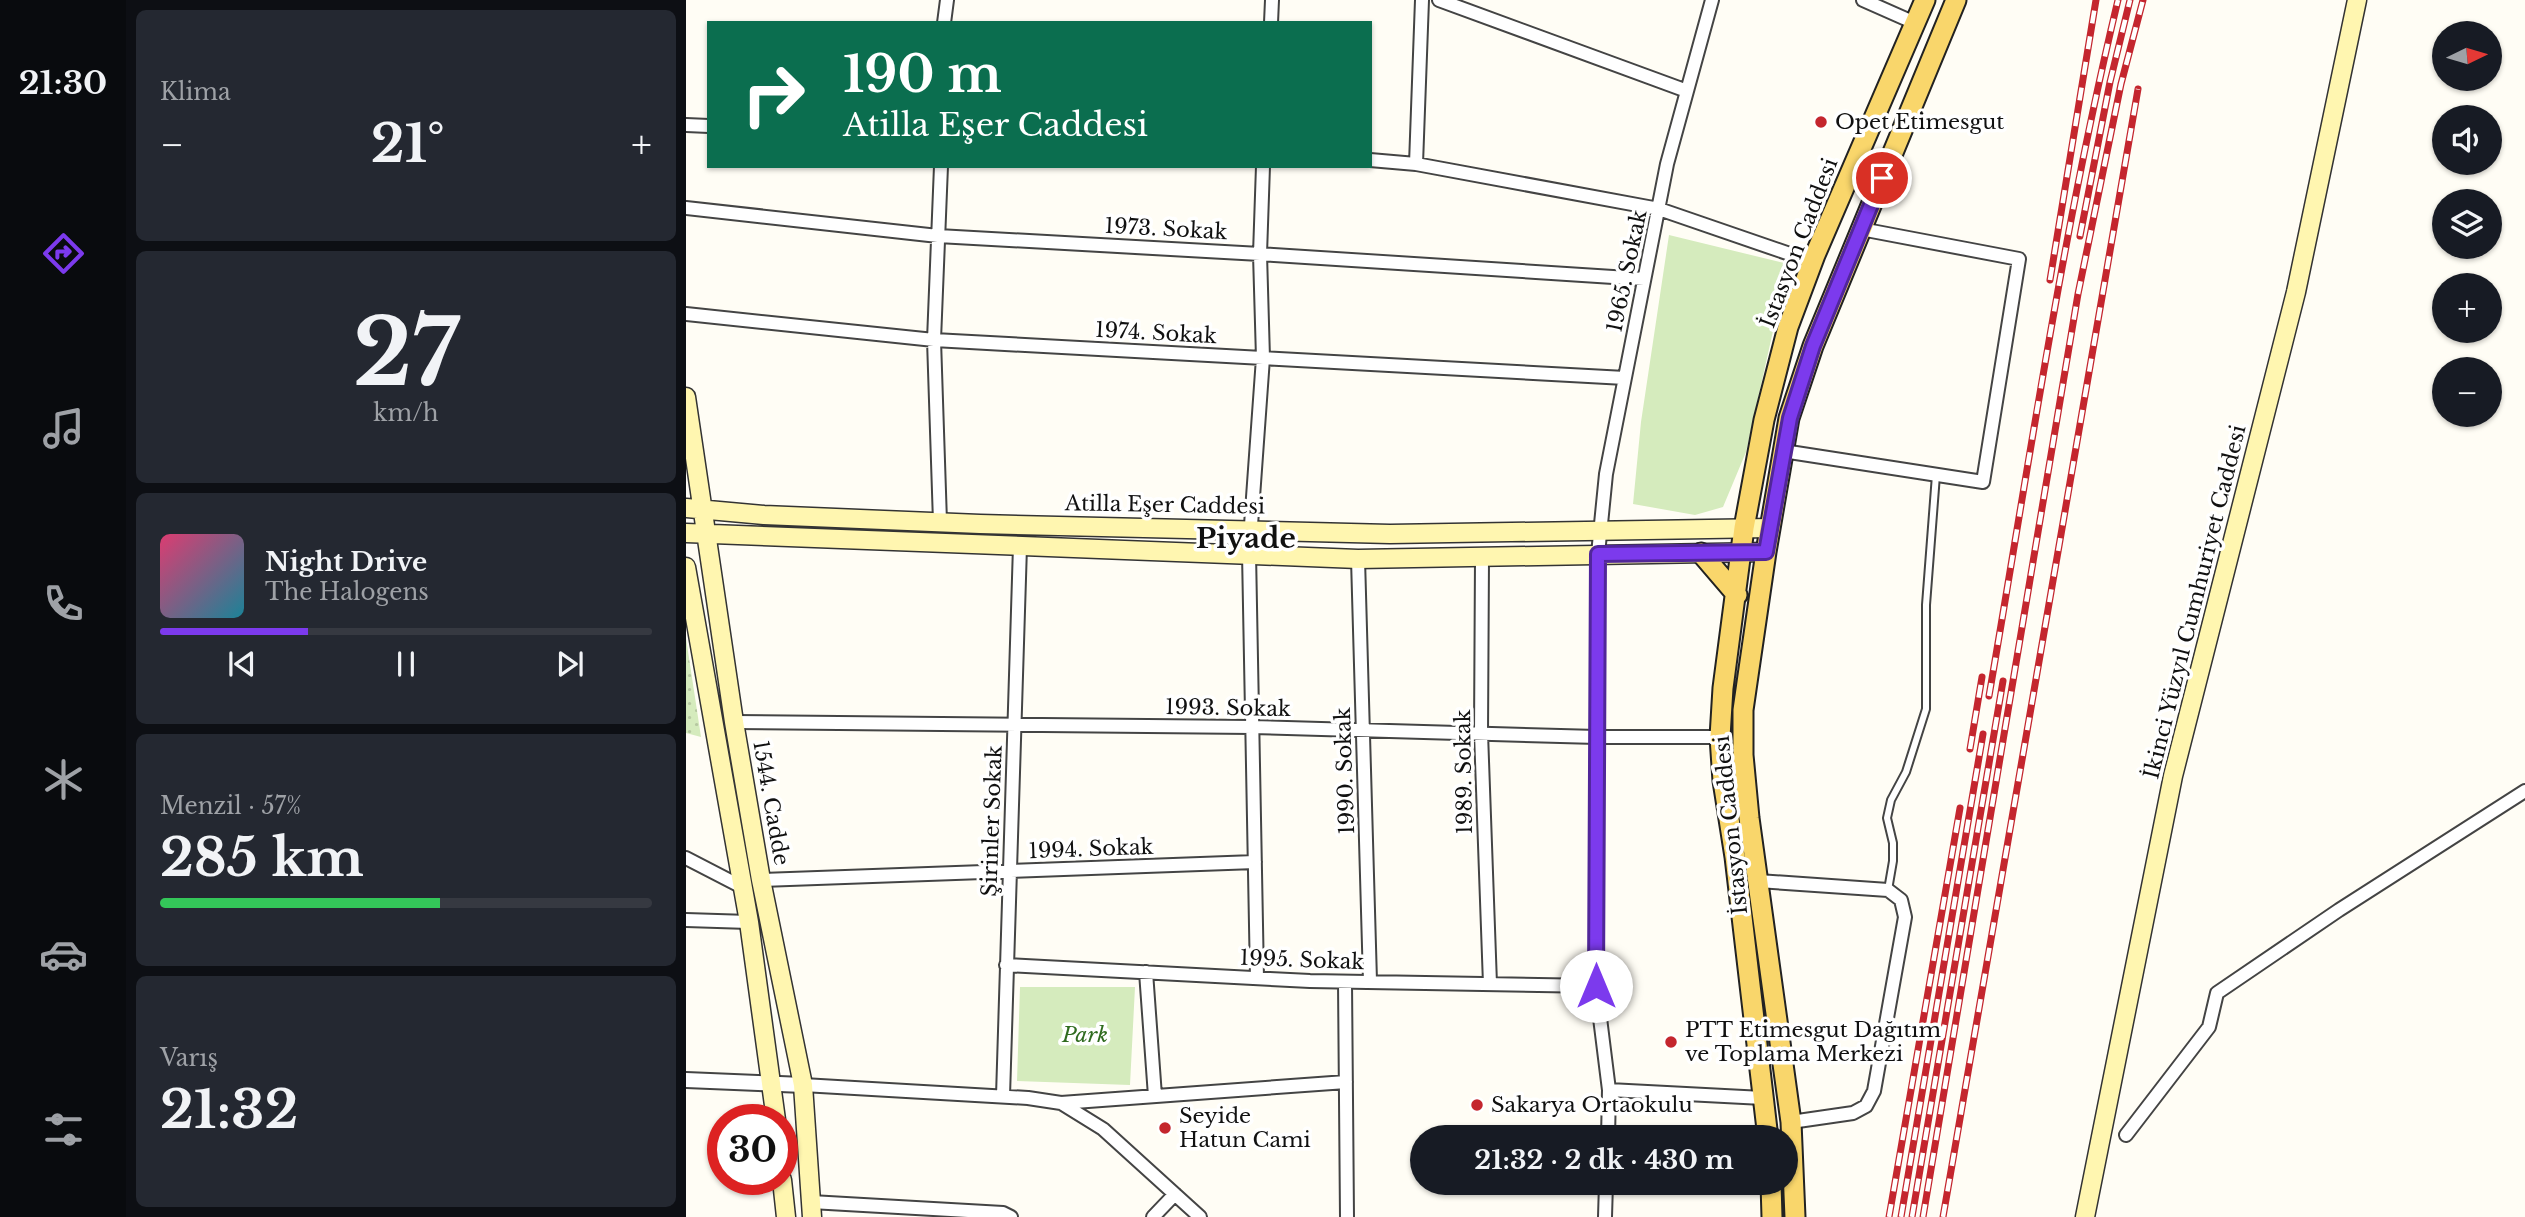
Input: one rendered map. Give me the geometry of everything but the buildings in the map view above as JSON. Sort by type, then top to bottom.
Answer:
[{"type":"main road","name":"İstasyon Caddesi","points":[[1766,1125],[1735,858],[1723,781],[1720,737],[1723,688],[1744,528],[1764,420],[1784,341],[1813,261],[1925,0]]},
{"type":"main road","name":"İstasyon Caddesi","points":[[1795,1217],[1791,1122],[1746,793],[1743,710],[1766,552],[1790,418],[1813,346],[1956,0]]},
{"type":"main road","name":"İkinci Yüzyıl Cumhuriyet Caddesi","points":[[2085,1217],[2173,776],[2296,292],[2357,0]]},
{"type":"main road","name":"1544. Cadde","points":[[686,397],[694,508],[707,533],[734,722],[761,880],[803,1085],[812,1209]]},
{"type":"main road","name":"Atilla Eşer Caddesi","points":[[694,508],[764,515],[940,522],[1465,534],[1770,528]]},
{"type":"main road","points":[[686,533],[1358,559],[1766,552]]},
{"type":"main road","points":[[1701,553],[1737,596]]},
{"type":"main road","name":"1544. Cadde","points":[[686,567],[744,888],[774,1104]]},
{"type":"main road","points":[[784,1195],[786,1217]]},
{"type":"main road","points":[[1771,1195],[1772,1217]]},
{"type":"street","points":[[944,21],[947,0]]},
{"type":"street","points":[[1271,21],[1272,0]]},
{"type":"street","points":[[1416,164],[1422,0]]},
{"type":"street","points":[[1439,0],[1686,91]]},
{"type":"street","name":"1965. Sokak","points":[[1608,1125],[1609,1090],[1596,986],[1598,554],[1606,474],[1667,164],[1713,0]]},
{"type":"street","points":[[1863,0],[1914,23]]},
{"type":"street","points":[[686,125],[707,126]]},
{"type":"street","points":[[1372,160],[1416,164],[1659,208],[1813,261]]},
{"type":"street","points":[[940,522],[934,340],[941,168]]},
{"type":"street","points":[[1257,978],[1249,553],[1263,358],[1260,254],[1264,168]]},
{"type":"street","name":"1973. Sokak","points":[[686,208],[938,236],[1644,279]]},
{"type":"street","points":[[1783,451],[1983,482],[2019,259],[1861,229]]},
{"type":"street","name":"1974. Sokak","points":[[686,314],[934,340],[1625,378]]},
{"type":"street","name":"Şirinler Sokak","points":[[1003,1096],[1020,546]]},
{"type":"street","name":"1989. Sokak","points":[[1482,558],[1481,733],[1490,984]]},
{"type":"street","name":"1990. Sokak","points":[[1358,559],[1370,981]]},
{"type":"street","name":"1993. Sokak","points":[[734,722],[1252,727],[1597,737],[1720,737]]},
{"type":"street","points":[[2126,1135],[2209,1027],[2217,993],[2339,910],[2525,791]]},
{"type":"street","points":[[686,858],[744,888]]},
{"type":"street","name":"1994. Sokak","points":[[761,880],[1255,862]]},
{"type":"street","points":[[1758,881],[1888,890],[1900,900],[1905,917],[1874,1091],[1866,1106],[1853,1113],[1791,1122]]},
{"type":"street","points":[[686,920],[749,922]]},
{"type":"street","name":"1995. Sokak","points":[[1006,965],[1345,982],[1596,986]]},
{"type":"street","points":[[1146,972],[1155,1096]]},
{"type":"street","points":[[1345,982],[1347,1217]]},
{"type":"street","points":[[686,1080],[1003,1096],[1061,1103],[1346,1082]]},
{"type":"street","points":[[1609,1090],[1763,1098]]},
{"type":"street","points":[[1061,1103],[1103,1129],[1200,1217]]},
{"type":"street","points":[[1153,1217],[1175,1194]]},
{"type":"street","points":[[1605,1217],[1606,1195]]},
{"type":"street","points":[[812,1209],[1003,1213],[1011,1217]]},
{"type":"lane","points":[[1888,890],[1893,861],[1888,818],[1891,800],[1906,772],[1926,709],[1927,605],[1936,475]]},
{"type":"green space","points":[[1669,235],[1788,264],[1746,452],[1723,507],[1695,515],[1633,504],[1641,422]]},
{"type":"green space","points":[[686,638],[701,737],[686,733]]},
{"type":"green space","name":"Park","points":[[1020,987],[1135,987],[1130,1085],[1017,1081]]},
{"type":"railway","points":[[2050,280],[2096,0]]},
{"type":"railway","points":[[1989,696],[2080,173],[2118,0]]},
{"type":"railway","points":[[2080,236],[2110,82],[2130,0]]},
{"type":"railway","points":[[1923,1217],[2078,294],[2121,84],[2143,0]]},
{"type":"railway","points":[[1943,1217],[2138,89]]},
{"type":"railway","points":[[1970,749],[1982,677]]},
{"type":"railway","points":[[1912,1217],[2003,681]]},
{"type":"railway","points":[[1901,1217],[1983,734]]},
{"type":"railway","points":[[1889,1217],[1960,808]]},
{"type":"place","name":"Opet Etimesgut","points":[[1821,122]]},
{"type":"place","name":"PTT Etimesgut Dağıtım ve Toplama Merkezi","points":[[1671,1042]]},
{"type":"place","name":"Sakarya Ortaokulu","points":[[1477,1105]]},
{"type":"place","name":"Seyide Hatun Cami","points":[[1165,1128]]},
{"type":"district","name":"Piyade","points":[[1246,538]]},
{"type":"route","points":[[1596,986],[1598,554],[1766,552],[1790,418],[1813,346],[1882,178]]}]
